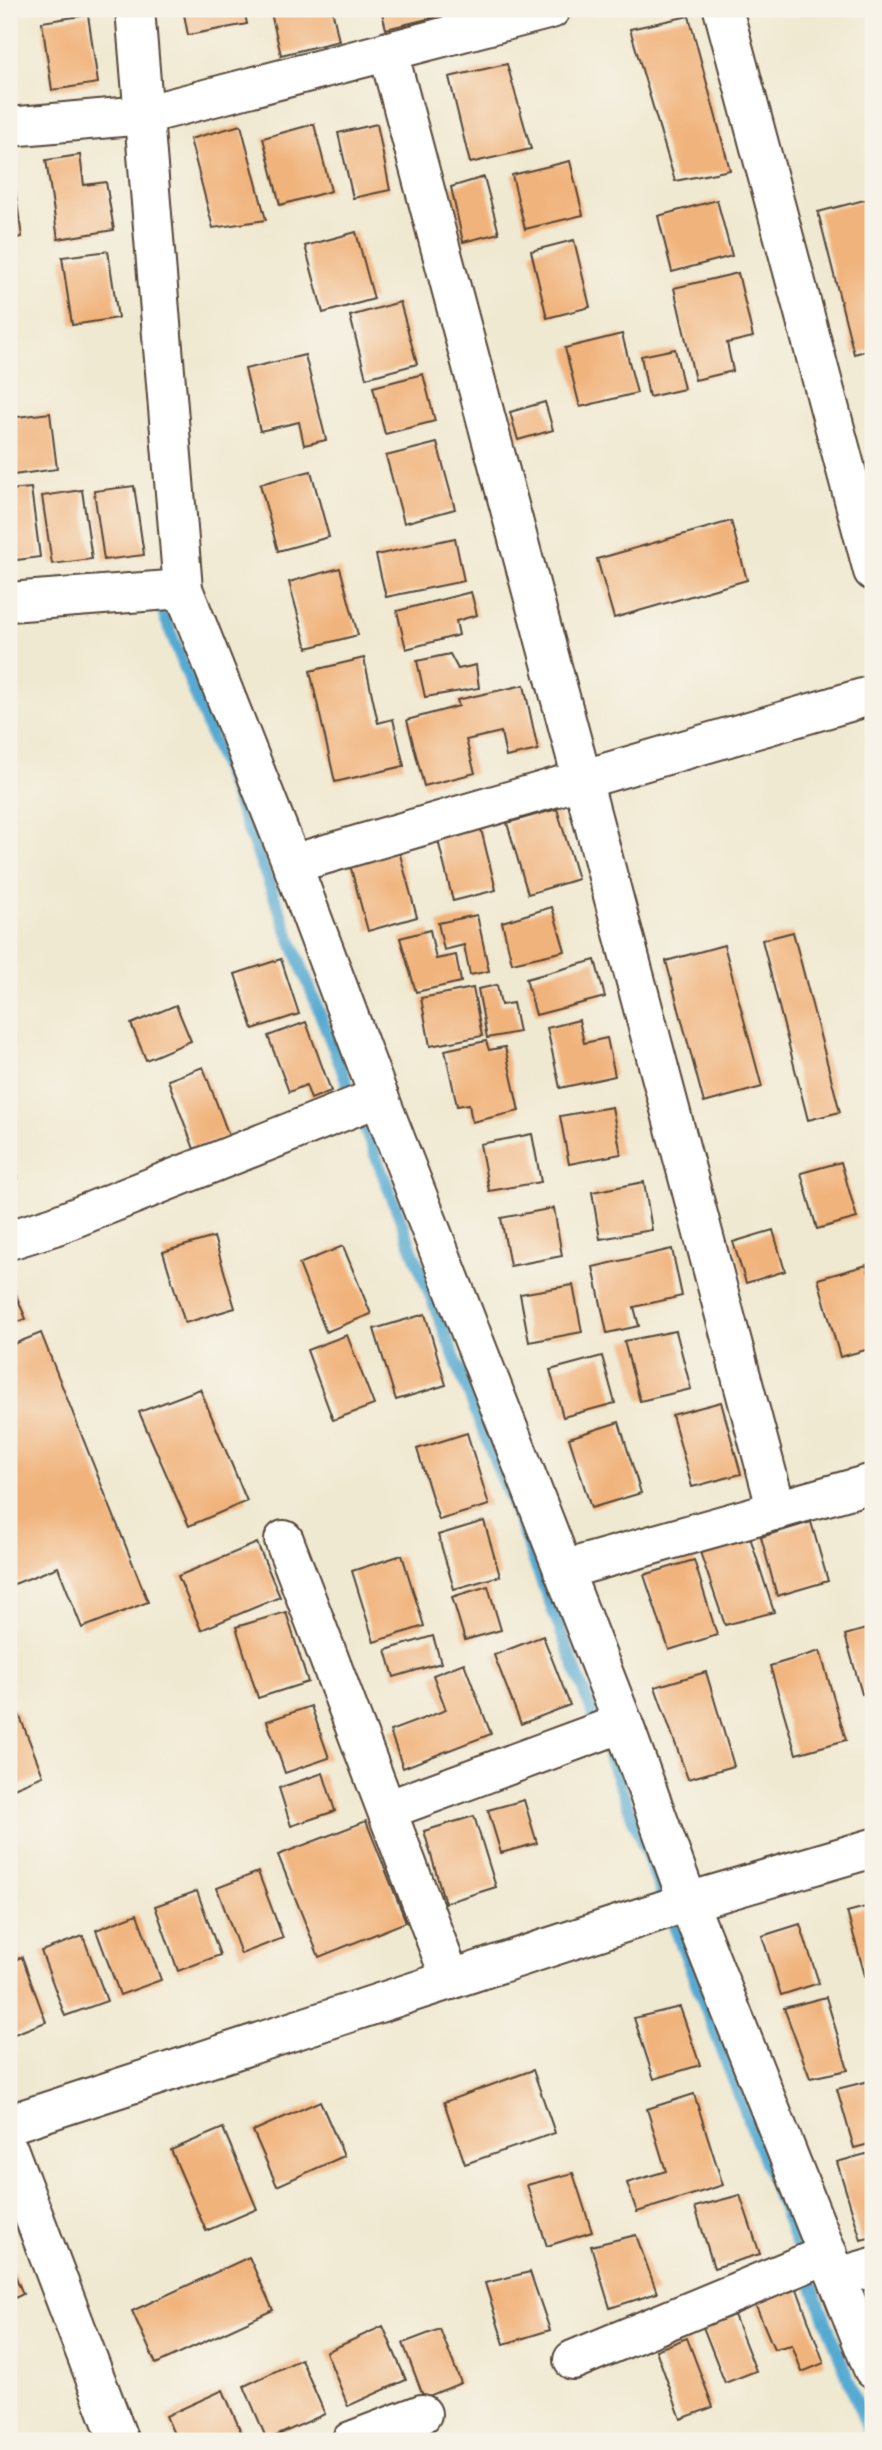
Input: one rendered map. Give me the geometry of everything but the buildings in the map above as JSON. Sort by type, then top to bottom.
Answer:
[{"type":"street","points":[[135,9],[183,589],[292,864],[379,1097],[623,1723],[688,1902],[846,2266],[873,2369]]},
{"type":"street","points":[[9,127],[144,114],[551,9]]},
{"type":"street","points":[[723,9],[873,571]]},
{"type":"street","points":[[388,51],[777,1511]]},
{"type":"street","points":[[9,602],[183,589]]},
{"type":"street","points":[[292,864],[873,695]]},
{"type":"street","points":[[9,1240],[67,1220],[379,1097]]},
{"type":"street","points":[[563,1570],[873,1483]]},
{"type":"street","points":[[284,1540],[452,1980]]},
{"type":"street","points":[[387,1811],[623,1723]]},
{"type":"street","points":[[9,2124],[688,1902],[873,1848]]},
{"type":"street","points":[[9,2151],[119,2441]]},
{"type":"street","points":[[573,2360],[846,2266]]},
{"type":"street","points":[[351,2441],[422,2414]]},
{"type":"waterway","points":[[160,605],[515,1512],[872,2441]]}]
